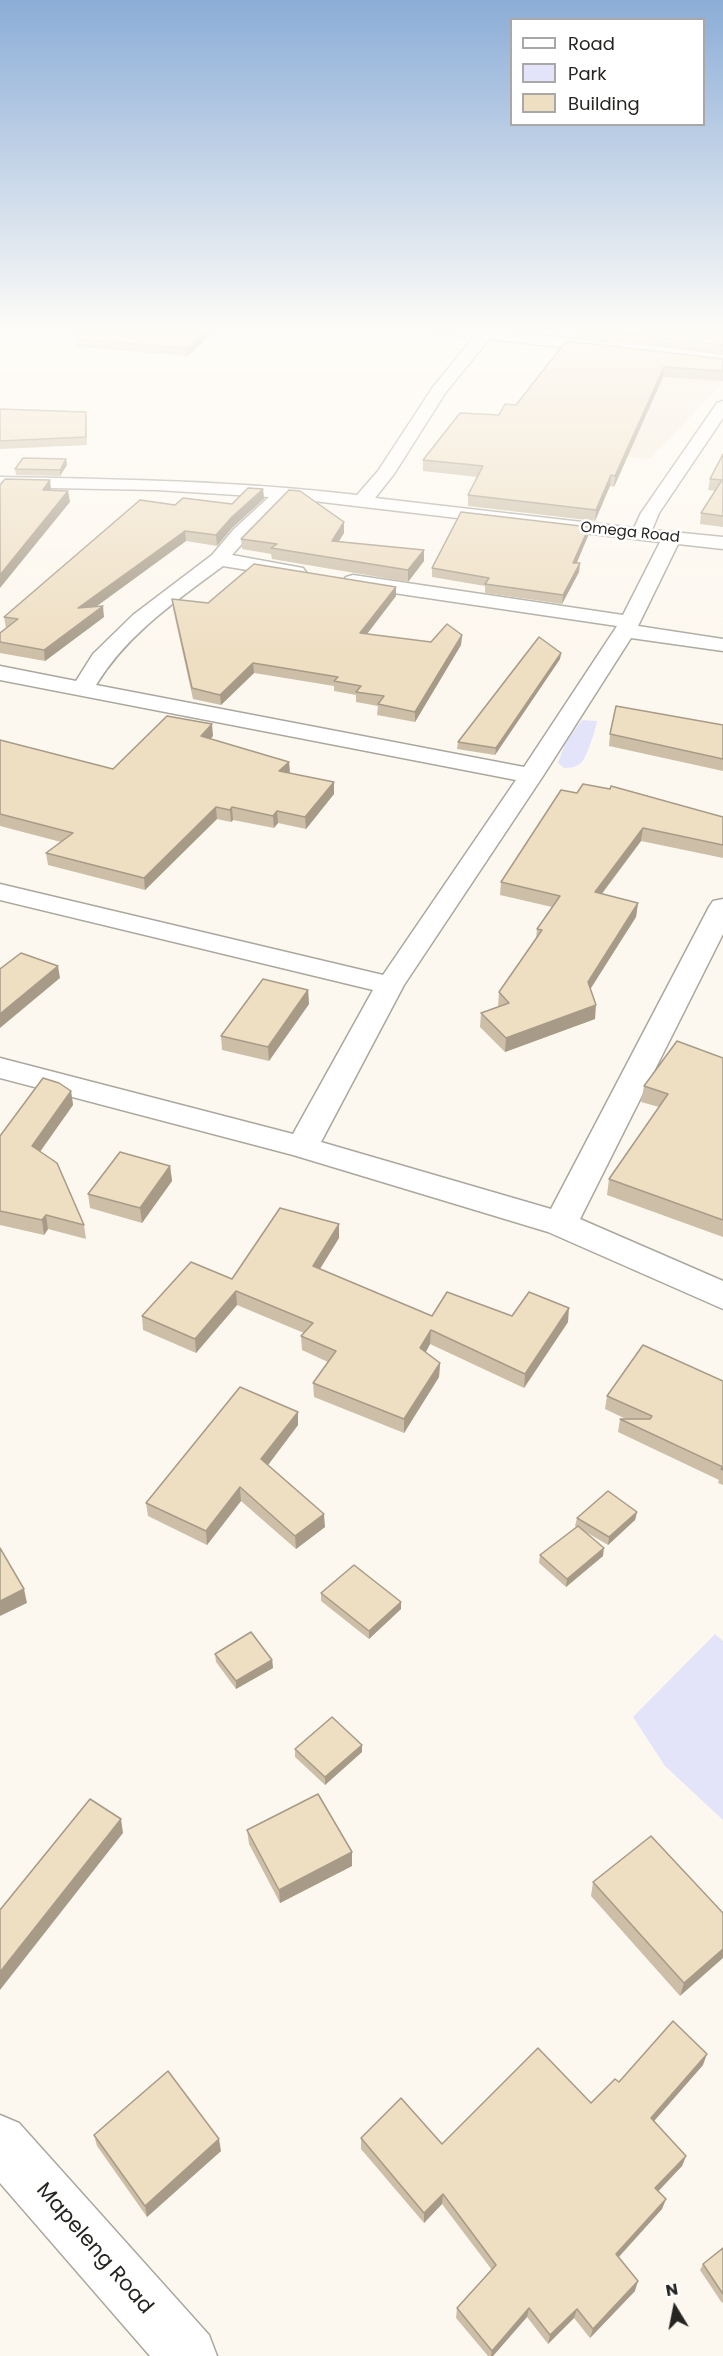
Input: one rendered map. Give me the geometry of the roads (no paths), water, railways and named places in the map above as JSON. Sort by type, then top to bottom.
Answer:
[{"type":"street","points":[[362,501],[385,474],[407,440]]},
{"type":"street","points":[[640,535],[650,513],[700,440]]},
{"type":"street","name":"Omega Road","points":[[0,482],[157,485],[284,492],[723,543]]},
{"type":"street","points":[[82,689],[101,659],[140,619],[219,559],[240,533],[284,492]]},
{"type":"street","points":[[302,1147],[390,985],[531,776],[627,626],[672,537]]},
{"type":"street","points":[[219,559],[312,574]]},
{"type":"street","points":[[334,578],[627,626],[723,645]]},
{"type":"street","points":[[0,673],[531,776]]},
{"type":"street","points":[[0,892],[390,985]]},
{"type":"street","points":[[560,1224],[723,907]]},
{"type":"street","points":[[0,1068],[302,1147],[560,1224],[723,1296]]},
{"type":"street","name":"Mapeleng Road","points":[[0,2142],[187,2356]]}]
